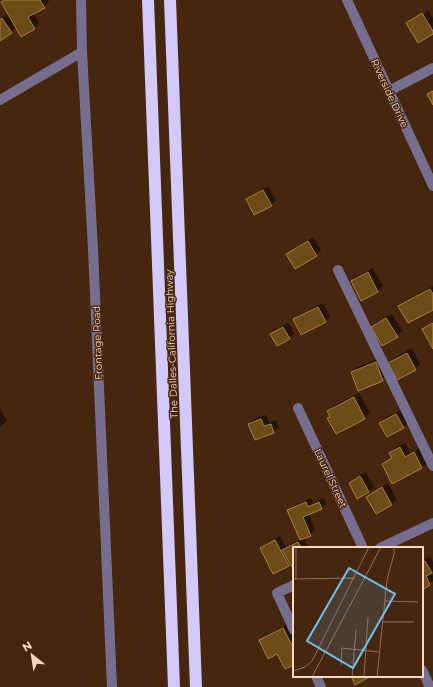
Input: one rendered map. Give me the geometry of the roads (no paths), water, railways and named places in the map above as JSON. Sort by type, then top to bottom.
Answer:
[{"type":"highway","name":"The Dalles-California Highway","points":[[148,0],[174,687]]},
{"type":"highway","name":"The Dalles-California Highway","points":[[170,0],[196,687]]},
{"type":"street","name":"Frontage Road","points":[[81,0],[82,52],[93,249],[112,687]]},
{"type":"street","name":"Riverside Drive","points":[[347,0],[433,186]]},
{"type":"street","points":[[0,100],[82,52]]},
{"type":"street","points":[[389,91],[433,68]]},
{"type":"street","points":[[338,270],[433,466]]},
{"type":"street","name":"Laurel Street","points":[[298,408],[363,547]]},
{"type":"street","points":[[382,547],[433,523]]},
{"type":"street","points":[[293,585],[277,593],[293,628]]},
{"type":"street","points":[[423,672],[430,687]]},
{"type":"street","points":[[316,677],[321,687]]}]
